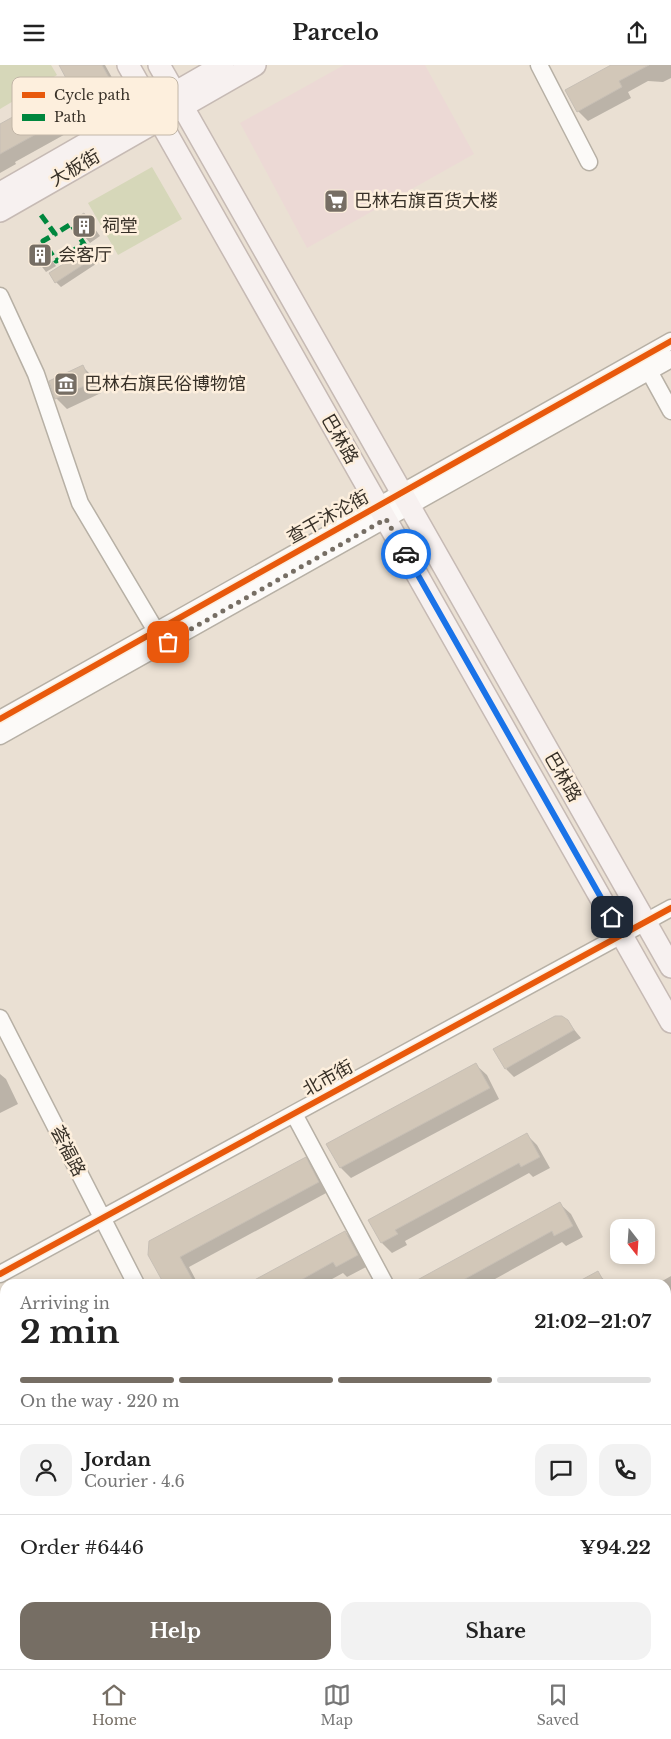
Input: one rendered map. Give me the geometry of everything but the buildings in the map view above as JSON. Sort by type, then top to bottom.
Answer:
[{"type":"main road","name":"巴林路","points":[[128,65],[135,77]]},
{"type":"main road","name":"巴林路","points":[[159,65],[166,77]]},
{"type":"main road","name":"大板街","points":[[179,99],[223,65]]},
{"type":"main road","name":"大板街","points":[[179,99],[255,65]]},
{"type":"main road","name":"巴林路","points":[[179,99],[671,967]]},
{"type":"main road","name":"大板街","points":[[0,193],[112,135]]},
{"type":"main road","name":"大板街","points":[[0,211],[120,135]]},
{"type":"main road","name":"巴林路","points":[[168,135],[671,1022]]},
{"type":"street","points":[[539,65],[588,162]]},
{"type":"street","points":[[0,296],[36,374],[80,503],[156,631]]},
{"type":"street","name":"查干沐沦街","points":[[0,736],[671,341]]},
{"type":"street","name":"查干沐沦街","points":[[405,499],[671,359]]},
{"type":"street","points":[[649,371],[671,411]]},
{"type":"street","name":"查干沐沦街","points":[[0,719],[156,631],[382,512]]},
{"type":"street","name":"北市街","points":[[0,1274],[671,908]]},
{"type":"street","name":"荟福路","points":[[0,1018],[134,1279]]},
{"type":"street","points":[[294,1114],[382,1279]]},
{"type":"shaded area","name":"巴林右旗百货大楼","points":[[344,65],[425,65],[474,154],[307,248],[240,123]]},
{"type":"green space","points":[[0,65],[51,65],[57,75],[54,77],[12,77],[12,102],[0,109]]},
{"type":"green space","points":[[152,167],[182,219],[118,255],[88,203]]},
{"type":"marked path","points":[[41,215],[55,234],[43,241],[56,261],[84,244],[71,224],[55,234]]},
{"type":"cycle path","points":[[0,719],[671,341]]},
{"type":"cycle path","points":[[0,1274],[671,908]]},
{"type":"way so far","points":[[168,642],[386,519],[406,554]]},
{"type":"place","name":"巴林右旗百货大楼","points":[[336,201]]},
{"type":"place","name":"祠堂","points":[[84,226]]},
{"type":"place","name":"会客厅","points":[[40,255]]},
{"type":"place","name":"巴林右旗民俗博物馆","points":[[66,384]]},
{"type":"route","points":[[406,554],[612,917]]}]
